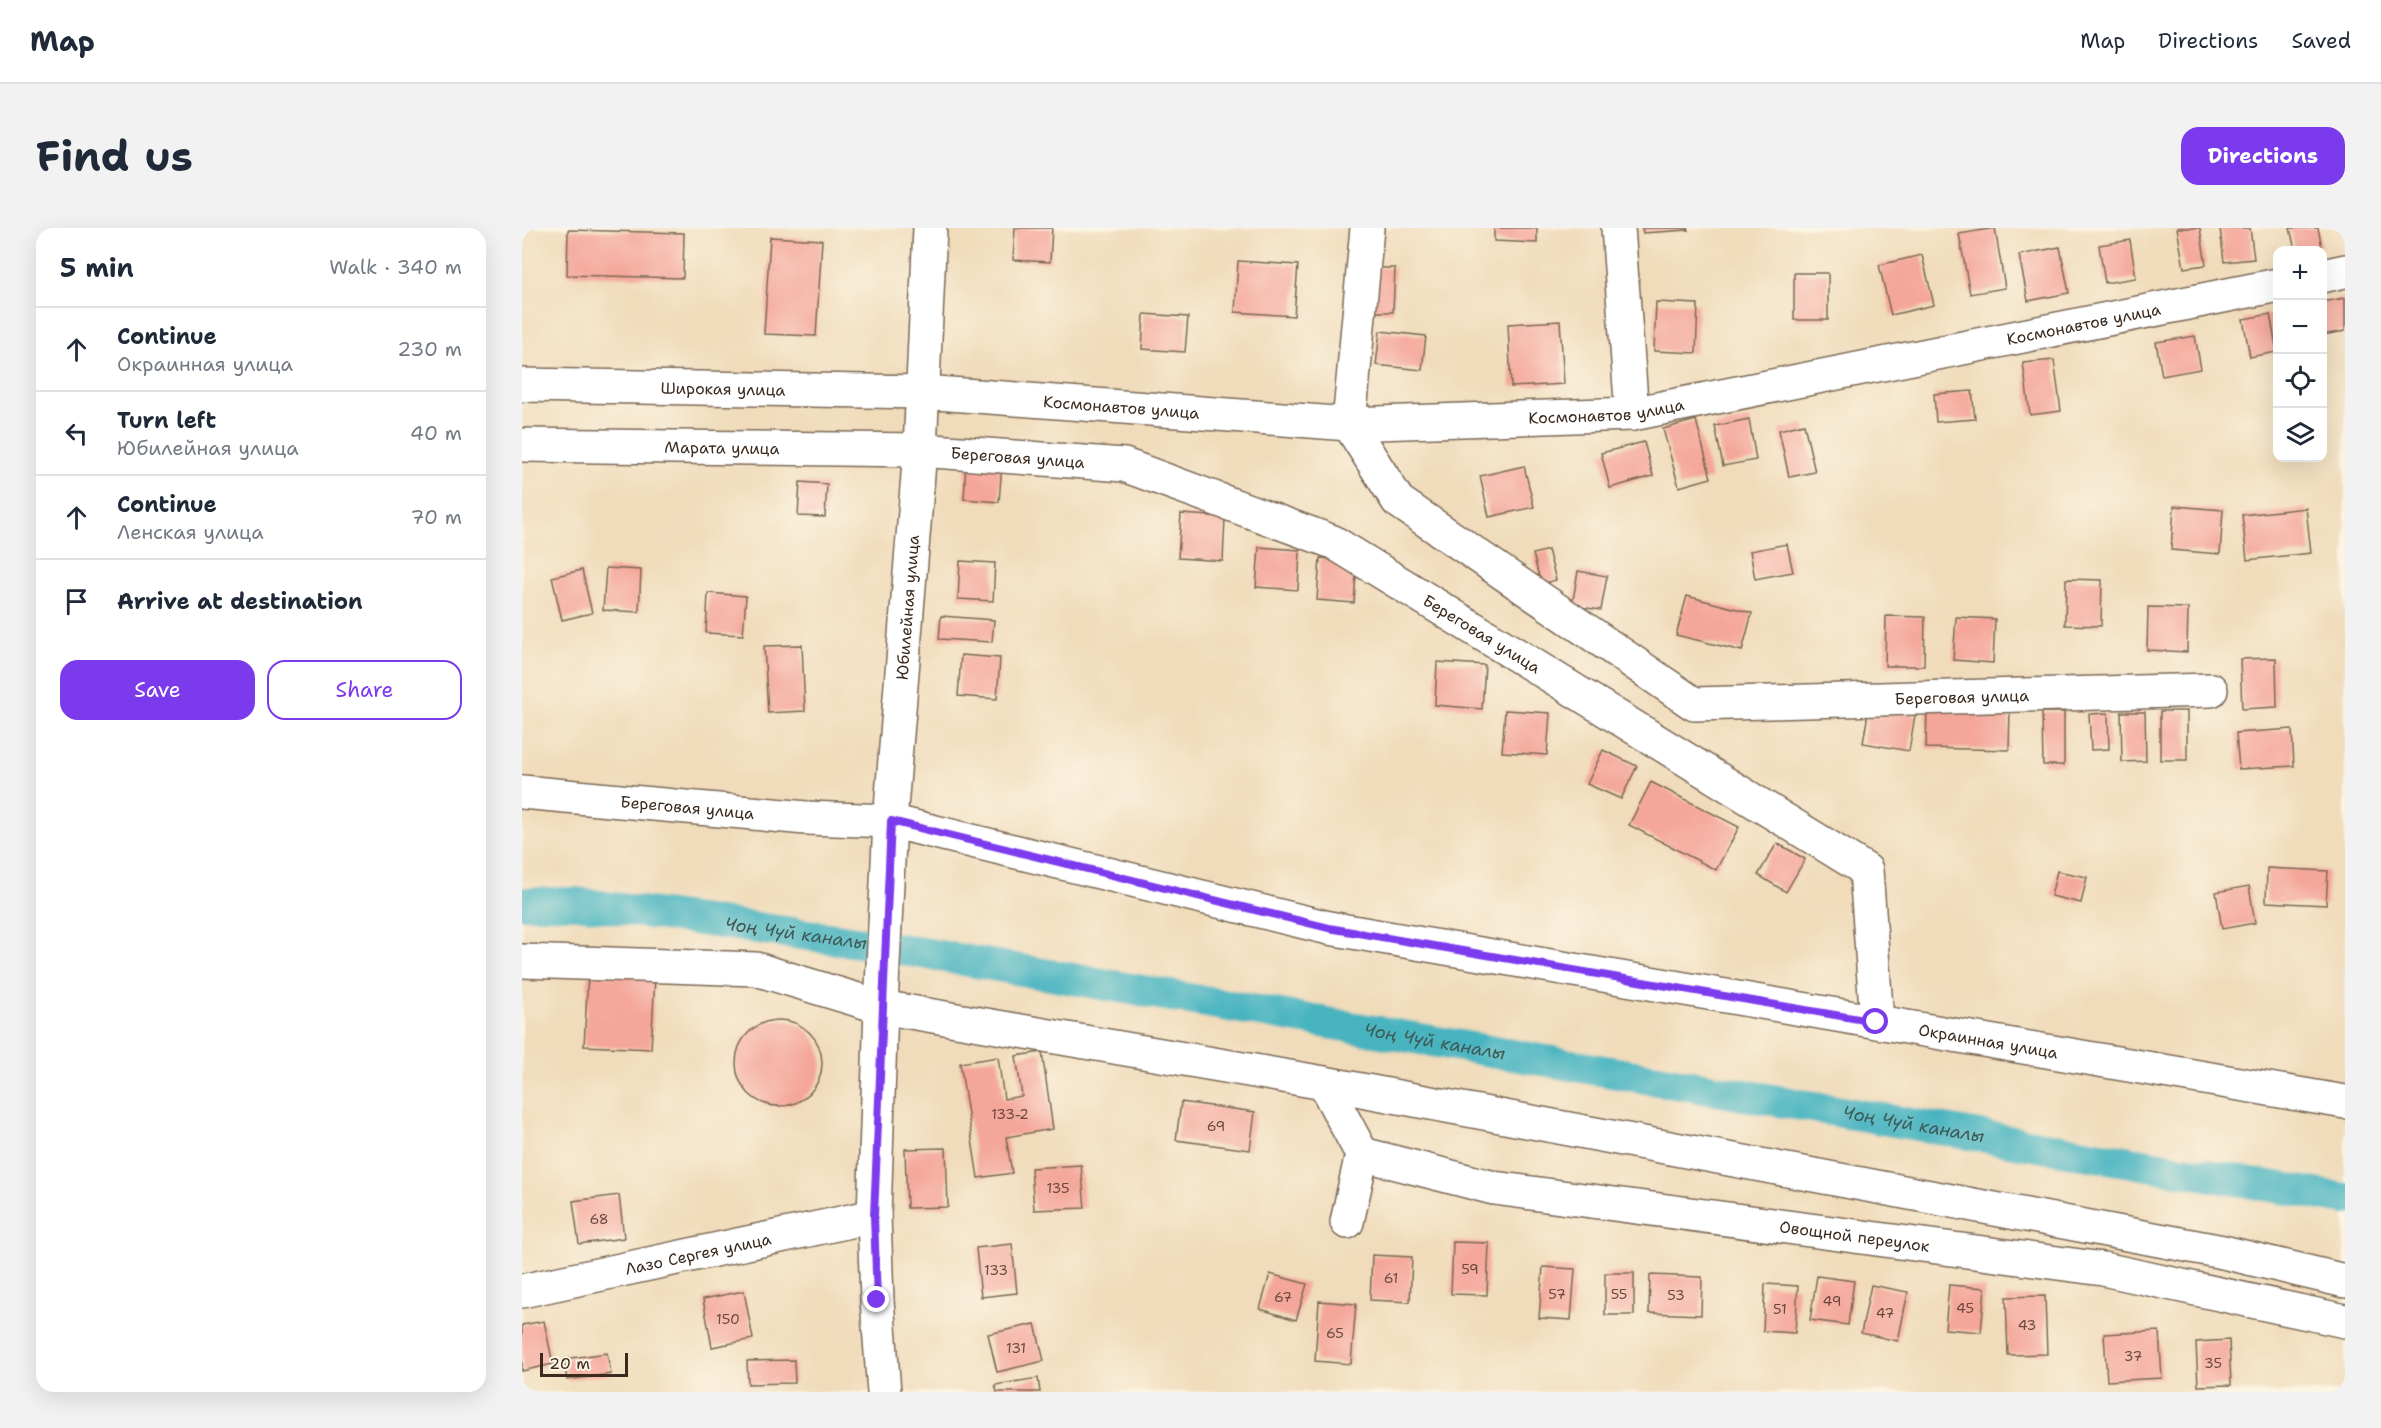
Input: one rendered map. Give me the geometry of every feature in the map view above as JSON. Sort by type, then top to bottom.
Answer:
[{"type":"street","name":"Юбилейная улица","points":[[884,1392],[874,1216],[882,997],[890,828],[920,450],[930,228]]},
{"type":"street","points":[[1349,424],[1367,228]]},
{"type":"street","points":[[1618,228],[1632,414]]},
{"type":"street","points":[[2327,275],[2345,271]]},
{"type":"street","name":"Космонавтов улица","points":[[923,392],[1349,424],[1632,414],[2273,286]]},
{"type":"street","name":"Широкая улица","points":[[522,385],[923,392]]},
{"type":"street","name":"Береговая улица","points":[[1349,424],[1398,501],[1694,704],[2211,690]]},
{"type":"street","name":"Марата улица","points":[[522,445],[920,450]]},
{"type":"street","name":"Береговая улица","points":[[920,450],[1124,465],[1333,542],[1866,870],[1876,1022]]},
{"type":"street","name":"Береговая улица","points":[[522,792],[807,818],[890,828]]},
{"type":"street","name":"Окраинная улица","points":[[890,828],[1329,928],[2345,1102]]},
{"type":"street","points":[[522,961],[756,969],[882,997],[1324,1083],[2223,1252],[2345,1281]]},
{"type":"street","points":[[1324,1083],[1362,1154],[1347,1222]]},
{"type":"street","name":"Овощной переулок","points":[[1362,1154],[1494,1188],[2103,1269],[2345,1321]]},
{"type":"street","name":"Лазо Сергея улица","points":[[522,1292],[874,1216]]},
{"type":"building","points":[[1015,228],[1052,228],[1050,262],[1013,260]]},
{"type":"building","points":[[1494,228],[1537,228],[1537,243],[1494,241]]},
{"type":"building","points":[[1642,228],[1687,228],[1688,230],[1643,233]]},
{"type":"building","points":[[1995,228],[2005,288],[1970,294],[1959,234]]},
{"type":"building","points":[[2177,228],[2200,228],[2206,265],[2184,268]]},
{"type":"building","points":[[2220,228],[2250,228],[2254,259],[2224,262]]},
{"type":"building","points":[[2290,228],[2318,228],[2322,246],[2294,246]]},
{"type":"building","points":[[568,230],[684,233],[683,278],[567,275]]},
{"type":"building","points":[[770,237],[822,240],[816,336],[764,334]]},
{"type":"building","points":[[2130,240],[2136,278],[2105,283],[2099,245]]},
{"type":"building","points":[[2060,247],[2069,293],[2028,301],[2019,255]]},
{"type":"building","points":[[1922,255],[1934,305],[1891,315],[1879,265]]},
{"type":"building","points":[[1238,261],[1298,265],[1294,316],[1235,312]]},
{"type":"building","points":[[1376,268],[1395,268],[1393,312],[1374,312]]},
{"type":"building","points":[[1794,273],[1828,273],[1828,320],[1794,320]]},
{"type":"building","points":[[2345,298],[2345,331],[2327,334],[2327,301]]},
{"type":"building","points":[[1656,302],[1698,304],[1696,353],[1654,351]]},
{"type":"building","points":[[1144,314],[1188,317],[1185,352],[1142,349]]},
{"type":"building","points":[[2270,314],[2273,353],[2250,357],[2243,319]]},
{"type":"building","points":[[1560,321],[1564,384],[1511,387],[1508,324]]},
{"type":"building","points":[[1380,331],[1426,336],[1422,370],[1376,365]]},
{"type":"building","points":[[2195,336],[2201,369],[2162,376],[2156,342]]},
{"type":"building","points":[[2054,360],[2061,411],[2030,415],[2023,363]]},
{"type":"building","points":[[1972,391],[1975,419],[1936,422],[1934,394]]},
{"type":"building","points":[[1749,419],[1756,460],[1723,466],[1715,426]]},
{"type":"building","points":[[1696,420],[1711,478],[1679,487],[1663,429]]},
{"type":"building","points":[[1804,424],[1815,472],[1789,477],[1779,430]]},
{"type":"building","points":[[1644,442],[1653,476],[1610,488],[1601,453]]},
{"type":"building","points":[[966,462],[1002,464],[999,502],[964,499]]},
{"type":"building","points":[[1524,466],[1534,507],[1489,517],[1480,476]]},
{"type":"building","points":[[800,482],[827,484],[825,517],[798,516]]},
{"type":"building","points":[[2174,506],[2223,510],[2220,554],[2171,550]]},
{"type":"building","points":[[2306,508],[2311,553],[2247,560],[2242,515]]},
{"type":"building","points":[[1181,514],[1225,517],[1223,561],[1178,558]]},
{"type":"building","points":[[1787,544],[1793,572],[1755,579],[1750,551]]},
{"type":"building","points":[[1259,547],[1300,550],[1298,590],[1256,587]]},
{"type":"building","points":[[1548,550],[1556,580],[1541,584],[1533,554]]},
{"type":"building","points":[[1320,558],[1357,561],[1354,603],[1317,600]]},
{"type":"building","points":[[960,561],[995,563],[993,601],[958,599]]},
{"type":"building","points":[[606,568],[641,570],[639,612],[603,610]]},
{"type":"building","points":[[582,570],[592,613],[562,620],[552,577]]},
{"type":"building","points":[[1578,571],[1607,576],[1601,610],[1572,606]]},
{"type":"building","points":[[2066,579],[2102,580],[2101,626],[2065,625]]},
{"type":"building","points":[[708,593],[746,596],[743,635],[706,633]]},
{"type":"building","points":[[1687,596],[1752,613],[1742,651],[1676,635]]},
{"type":"building","points":[[2148,607],[2188,608],[2187,652],[2147,650]]},
{"type":"building","points":[[941,616],[994,620],[992,642],[939,639]]},
{"type":"building","points":[[1886,616],[1925,617],[1924,666],[1885,666]]},
{"type":"building","points":[[1956,617],[1995,619],[1993,663],[1953,660]]},
{"type":"building","points":[[802,645],[805,711],[768,713],[764,646]]},
{"type":"building","points":[[961,655],[1000,658],[997,699],[958,696]]},
{"type":"building","points":[[2276,658],[2277,707],[2242,709],[2240,659]]},
{"type":"building","points":[[1437,662],[1485,665],[1482,709],[1435,705]]},
{"type":"building","points":[[1869,707],[1915,715],[1909,751],[1863,743]]},
{"type":"building","points":[[1927,708],[2010,710],[2009,750],[1926,748]]},
{"type":"building","points":[[1505,710],[1550,713],[1547,755],[1502,752]]},
{"type":"building","points":[[2160,711],[2187,711],[2187,760],[2160,760]]},
{"type":"building","points":[[2042,712],[2064,712],[2064,765],[2043,765]]},
{"type":"building","points":[[2121,712],[2145,712],[2146,761],[2122,762]]},
{"type":"building","points":[[2108,713],[2109,749],[2091,750],[2089,714]]},
{"type":"building","points":[[2292,729],[2294,766],[2239,769],[2236,733]]},
{"type":"building","points":[[1603,750],[1637,766],[1621,799],[1587,784]]},
{"type":"building","points":[[1651,782],[1739,827],[1716,870],[1629,825]]},
{"type":"building","points":[[1777,843],[1805,859],[1786,892],[1758,875]]},
{"type":"building","points":[[2267,868],[2328,871],[2326,905],[2266,902]]},
{"type":"building","points":[[2057,871],[2087,877],[2081,903],[2051,896]]},
{"type":"building","points":[[2249,886],[2255,923],[2222,929],[2216,892]]},
{"type":"building","points":[[588,974],[655,977],[651,1049],[584,1046]]},
{"type":"building","points":[[779,1020],[795,1024],[809,1033],[818,1047],[822,1063],[818,1079],[809,1093],[795,1102],[779,1106],[763,1102],[749,1093],[740,1079],[736,1063],[740,1047],[749,1033],[763,1024]]},
{"type":"building","points":[[1042,1052],[1053,1129],[1006,1137],[1012,1173],[978,1178],[960,1063],[998,1057],[1004,1099],[1022,1096],[1016,1056]]},
{"type":"building","points":[[1181,1102],[1255,1112],[1250,1150],[1176,1140]]},
{"type":"building","points":[[946,1148],[948,1207],[907,1208],[905,1149]]},
{"type":"building","points":[[1081,1165],[1085,1208],[1034,1210],[1031,1168]]},
{"type":"building","points":[[619,1195],[624,1238],[579,1244],[573,1201]]},
{"type":"building","points":[[1453,1242],[1489,1243],[1487,1295],[1451,1294]]},
{"type":"building","points":[[1012,1244],[1017,1293],[981,1297],[976,1248]]},
{"type":"building","points":[[1372,1255],[1412,1257],[1410,1302],[1370,1300]]},
{"type":"building","points":[[1543,1267],[1575,1269],[1571,1320],[1539,1318]]},
{"type":"building","points":[[1605,1273],[1634,1273],[1634,1315],[1605,1315]]},
{"type":"building","points":[[1270,1274],[1307,1284],[1296,1320],[1260,1309]]},
{"type":"building","points":[[1650,1275],[1702,1277],[1701,1315],[1649,1313]]},
{"type":"building","points":[[1817,1276],[1854,1281],[1848,1325],[1810,1320]]},
{"type":"building","points":[[1765,1284],[1798,1286],[1795,1333],[1763,1331]]},
{"type":"building","points":[[1871,1285],[1908,1292],[1898,1341],[1861,1333]]},
{"type":"building","points":[[1949,1285],[1985,1288],[1981,1332],[1945,1329]]},
{"type":"building","points":[[744,1291],[753,1339],[712,1347],[703,1299]]},
{"type":"building","points":[[2045,1296],[2047,1354],[2008,1355],[2006,1297]]},
{"type":"building","points":[[1319,1301],[1356,1304],[1351,1364],[1315,1361]]},
{"type":"building","points":[[544,1321],[553,1364],[522,1371],[522,1325]]},
{"type":"building","points":[[1035,1324],[1044,1361],[997,1372],[988,1334]]},
{"type":"building","points":[[2159,1331],[2162,1378],[2107,1381],[2104,1334]]},
{"type":"building","points":[[2229,1340],[2231,1385],[2198,1386],[2196,1342]]},
{"type":"building","points":[[607,1353],[611,1374],[567,1380],[564,1359]]},
{"type":"building","points":[[794,1360],[795,1383],[748,1384],[747,1361]]},
{"type":"building","points":[[1038,1378],[1040,1392],[997,1392],[995,1385]]},
{"type":"waterway","name":"Чоң Чүй каналы","points":[[522,903],[577,903],[865,943],[2345,1199]]},
{"type":"route","points":[[877,1300],[874,1216],[881,1007],[891,821],[1329,928],[1876,1022]]}]
